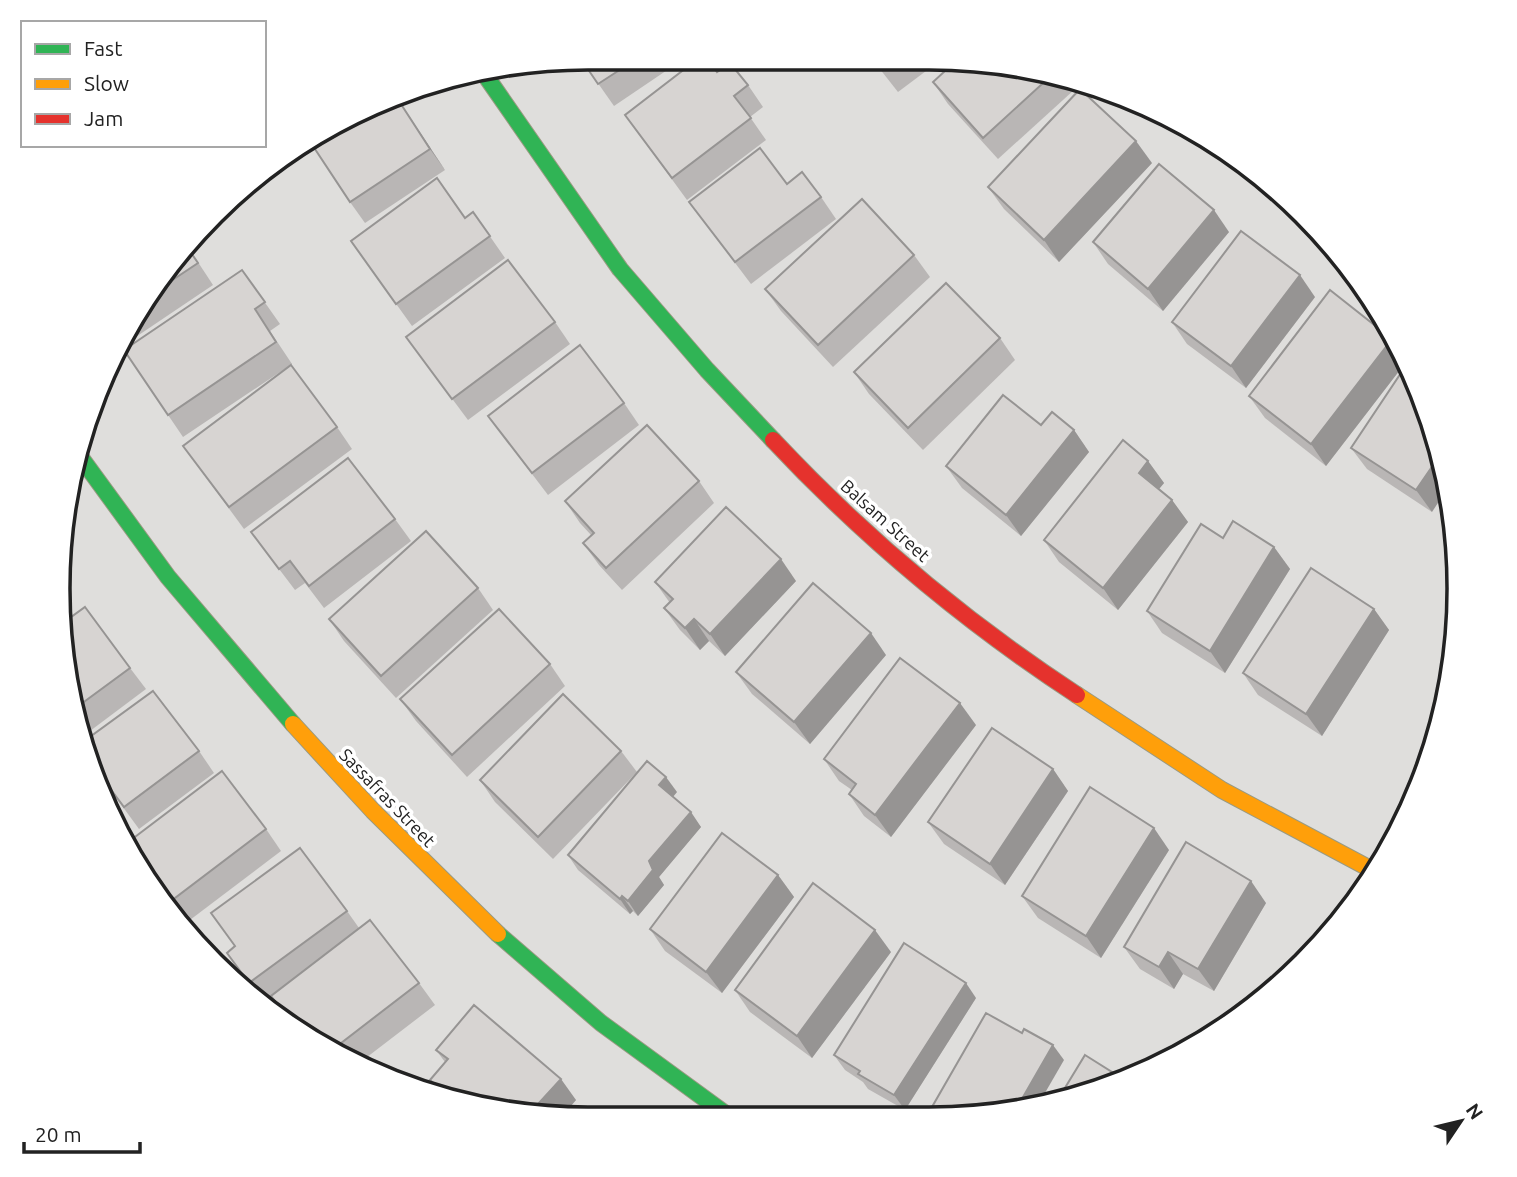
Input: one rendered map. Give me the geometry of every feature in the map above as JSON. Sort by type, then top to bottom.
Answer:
[{"type":"street","name":"Balsam Street","points":[[488,80],[621,270],[707,370],[806,475],[888,550],[964,613],[1055,680],[1222,790],[1366,867]]},
{"type":"street","name":"Sassafras Street","points":[[86,464],[192,610],[353,792],[456,896],[587,1013],[716,1107]]},
{"type":"shaded area","points":[[588,70],[929,70],[996,74],[1063,88],[1127,109],[1188,139],[1217,157],[1295,222],[1340,273],[1360,300],[1394,359],[1408,390],[1429,454],[1443,521],[1446,555],[1443,656],[1429,723],[1419,755],[1408,787],[1378,848],[1360,877],[1318,930],[1295,955],[1244,1000],[1188,1038],[1127,1068],[1063,1089],[996,1103],[929,1107],[588,1107],[521,1103],[454,1089],[422,1079],[390,1068],[329,1038],[300,1020],[247,978],[222,955],[177,904],[139,848],[109,787],[88,723],[74,656],[70,588],[74,521],[88,454],[109,390],[139,329],[177,273],[222,222],[273,177],[329,139],[390,109],[454,88],[521,74]]},
{"type":"building","points":[[588,70],[620,70],[598,84]]},
{"type":"building","points":[[683,70],[736,70],[748,85],[734,96],[751,118],[672,178],[625,115]]},
{"type":"building","points":[[946,70],[996,74],[1043,83],[983,138],[933,82]]},
{"type":"building","points":[[1077,92],[1087,96],[1136,141],[1044,240],[988,187]]},
{"type":"building","points":[[402,105],[430,149],[350,202],[314,148],[359,123]]},
{"type":"building","points":[[760,148],[787,184],[802,172],[821,197],[735,262],[689,202]]},
{"type":"building","points":[[1159,164],[1214,210],[1148,289],[1093,242]]},
{"type":"building","points":[[437,178],[465,218],[473,212],[490,236],[396,304],[351,241]]},
{"type":"building","points":[[862,199],[914,255],[818,345],[765,289]]},
{"type":"building","points":[[1241,231],[1300,275],[1231,366],[1172,322]]},
{"type":"building","points":[[192,255],[198,263],[171,281]]},
{"type":"building","points":[[508,260],[555,322],[452,399],[406,337]]},
{"type":"building","points":[[242,270],[265,302],[255,309],[276,342],[168,415],[126,353],[130,346]]},
{"type":"building","points":[[946,283],[1000,338],[908,428],[854,372]]},
{"type":"building","points":[[1330,290],[1377,327],[1387,346],[1311,444],[1249,396]]},
{"type":"building","points":[[580,345],[624,403],[532,473],[488,416]]},
{"type":"building","points":[[291,365],[337,427],[229,507],[183,446]]},
{"type":"building","points":[[1401,374],[1432,467],[1416,490],[1351,448]]},
{"type":"building","points":[[1003,395],[1041,425],[1052,412],[1074,430],[1006,515],[946,466]]},
{"type":"building","points":[[647,425],[699,481],[606,568],[583,543],[594,533],[565,501]]},
{"type":"building","points":[[1123,440],[1148,461],[1139,473],[1172,500],[1103,588],[1044,540]]},
{"type":"building","points":[[348,458],[395,519],[309,586],[290,561],[279,569],[251,532]]},
{"type":"building","points":[[726,507],[781,559],[710,634],[694,619],[685,628],[664,608],[673,599],[655,582]]},
{"type":"building","points":[[1233,521],[1274,547],[1210,651],[1147,611],[1201,524],[1223,538]]},
{"type":"building","points":[[426,531],[478,588],[381,676],[329,619]]},
{"type":"building","points":[[1311,568],[1374,609],[1306,714],[1243,673]]},
{"type":"building","points":[[813,583],[871,633],[794,722],[736,672]]},
{"type":"building","points":[[85,607],[130,668],[83,703],[74,656],[71,617]]},
{"type":"building","points":[[499,609],[550,664],[452,755],[400,699]]},
{"type":"building","points":[[900,658],[960,703],[875,815],[849,794],[856,784],[824,759]]},
{"type":"building","points":[[153,691],[199,751],[124,807],[109,787],[92,736]]},
{"type":"building","points":[[563,694],[621,751],[538,837],[480,780]]},
{"type":"building","points":[[992,728],[1053,769],[990,864],[928,822]]},
{"type":"building","points":[[647,761],[666,777],[659,785],[691,812],[649,861],[653,870],[628,901],[622,896],[620,899],[568,855]]},
{"type":"building","points":[[222,771],[266,829],[173,899],[134,838]]},
{"type":"building","points":[[1090,787],[1154,828],[1086,936],[1022,896]]},
{"type":"building","points":[[722,833],[778,875],[706,972],[650,929]]},
{"type":"building","points":[[1186,842],[1251,881],[1198,969],[1168,952],[1159,967],[1124,947]]},
{"type":"building","points":[[300,848],[347,911],[251,981],[227,953],[235,946],[211,913]]},
{"type":"building","points":[[813,883],[875,930],[797,1036],[735,990]]},
{"type":"building","points":[[370,920],[419,983],[340,1044],[300,1020],[271,996]]},
{"type":"building","points":[[904,943],[966,983],[894,1095],[858,1074],[860,1071],[834,1055]]},
{"type":"building","points":[[474,1005],[561,1079],[538,1104],[487,1097],[430,1080],[448,1059],[436,1050]]},
{"type":"building","points":[[986,1013],[1022,1033],[1024,1029],[1053,1045],[1022,1098],[996,1103],[932,1107]]},
{"type":"building","points":[[1085,1055],[1113,1073],[1095,1079],[1065,1088]]},
{"type":"traffic: fast","points":[[488,80],[620,269],[707,370],[773,440]]},
{"type":"traffic: fast","points":[[86,464],[168,577],[293,724]]},
{"type":"traffic: fast","points":[[498,934],[601,1023],[716,1107]]},
{"type":"traffic: slow","points":[[1077,695],[1222,790],[1366,867]]},
{"type":"traffic: slow","points":[[293,724],[373,811],[498,934]]},
{"type":"traffic: jam","points":[[773,440],[807,476],[880,544],[956,608],[1077,695]]}]
